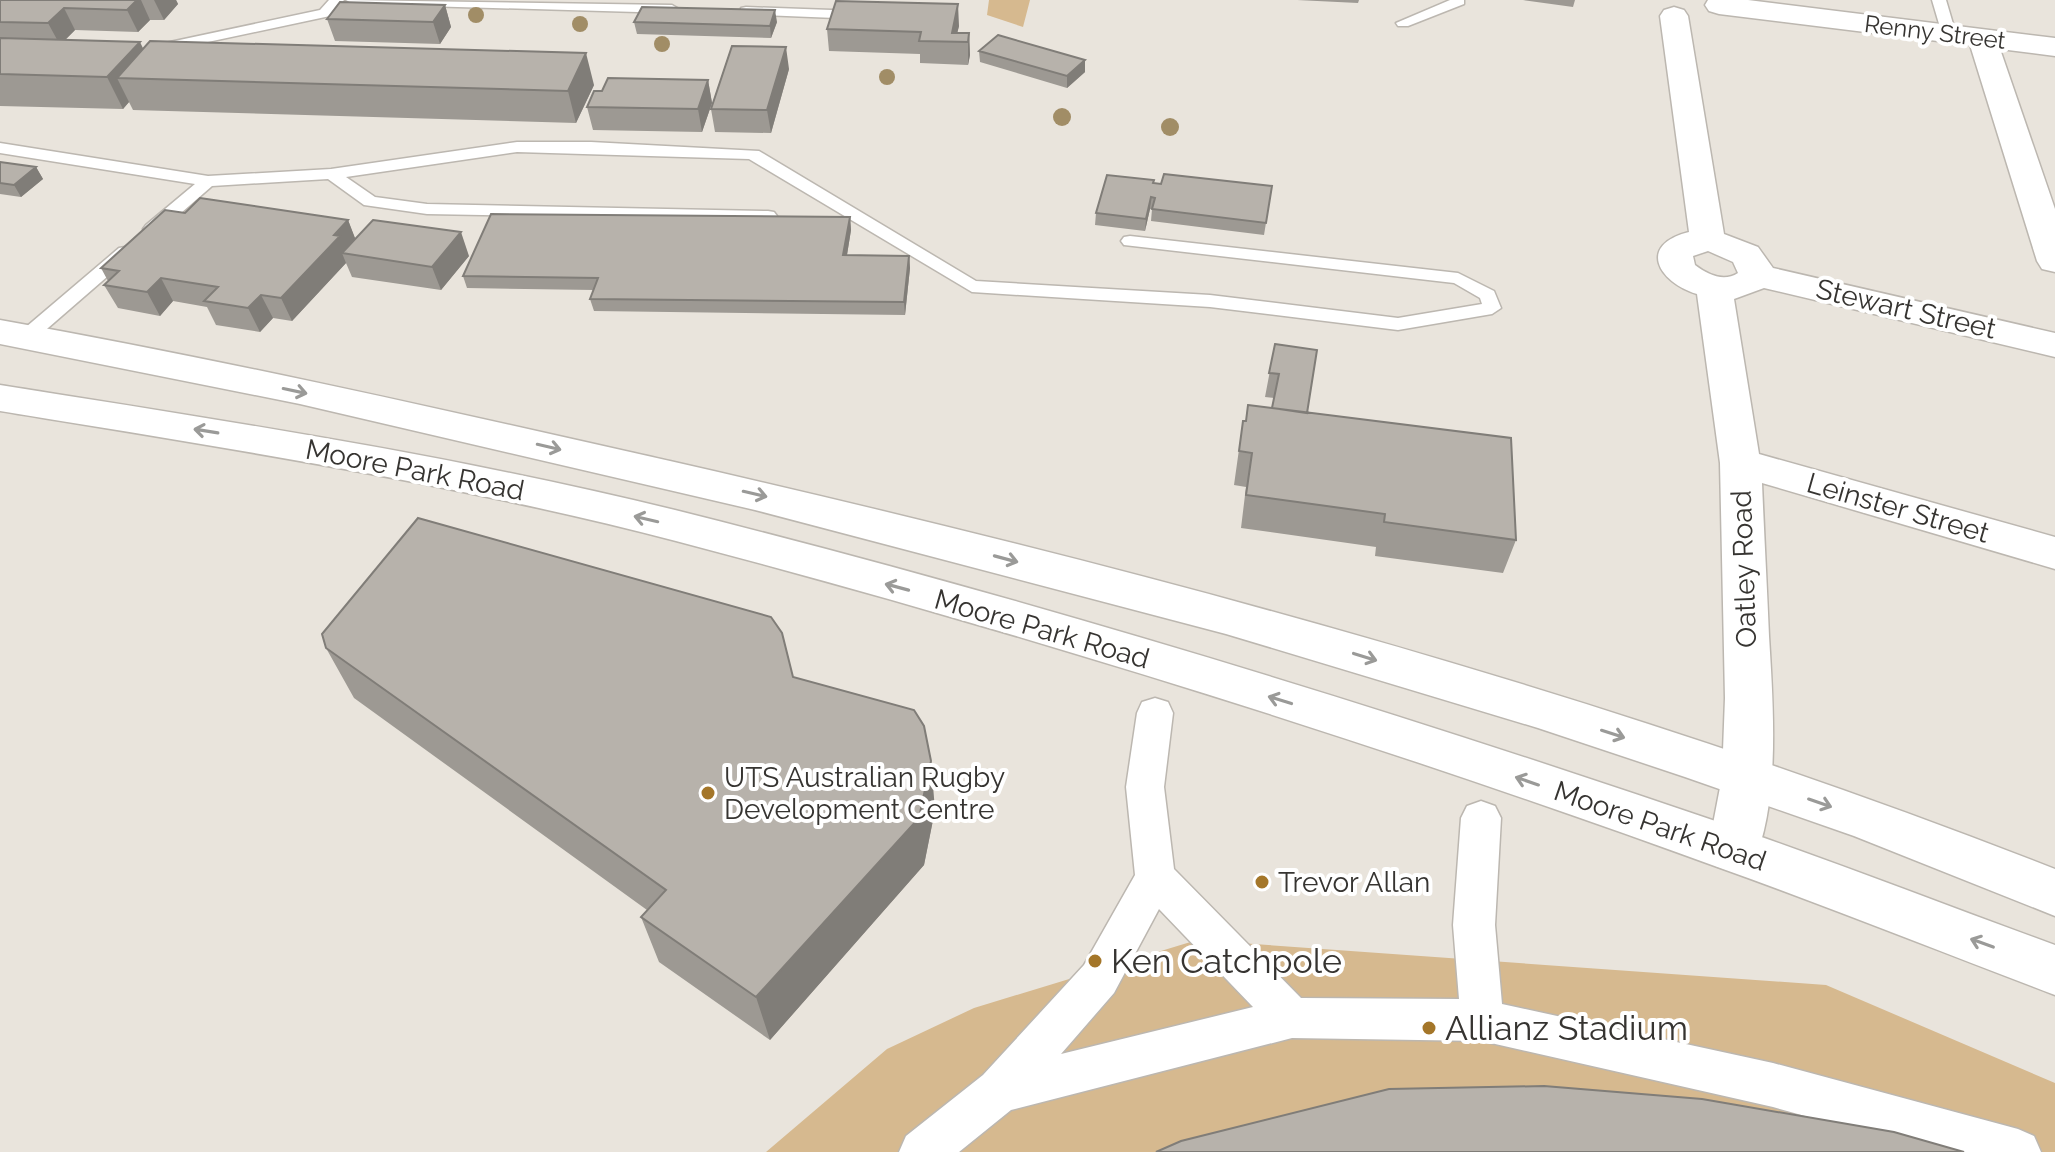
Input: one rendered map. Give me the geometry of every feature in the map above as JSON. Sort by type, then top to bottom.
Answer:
[{"type":"main road","name":"Renny Street","points":[[1718,2],[2055,47]]},
{"type":"main road","points":[[1708,241],[1660,9],[1705,16],[1718,10],[1718,2]]},
{"type":"main road","points":[[1982,38],[2055,261]]},
{"type":"main road","points":[[1708,241],[1739,250],[1755,265],[1757,275],[1746,286],[1714,288],[1683,275],[1673,258],[1675,251],[1681,245],[1708,241]]},
{"type":"main road","name":"Stewart Street","points":[[1757,275],[2055,345]]},
{"type":"main road","name":"Oatley Road","points":[[1714,288],[1740,463],[1750,718],[1747,777],[1734,850]]},
{"type":"main road","name":"Moore Park Road","points":[[9,341],[245,380],[810,507],[1321,644],[1747,777],[1850,813],[2055,893]]},
{"type":"main road","name":"Moore Park Road","points":[[0,398],[375,459],[557,499],[672,525],[1035,626],[1338,717],[1734,850],[2055,970]]},
{"type":"main road","points":[[557,499],[597,458]]},
{"type":"main road","name":"Leinster Street","points":[[1740,463],[2055,553]]},
{"type":"street","points":[[922,1152],[999,1091],[1099,979],[1155,877],[1145,787],[1155,713]]},
{"type":"street","points":[[1481,818],[1474,925],[1482,1020]]},
{"type":"street","points":[[1155,877],[1292,1018]]},
{"type":"street","points":[[999,1091],[1292,1018],[1482,1020],[1773,1085],[2018,1152]]},
{"type":"lane","points":[[136,53],[325,13],[337,0]]},
{"type":"lane","points":[[353,0],[682,9]]},
{"type":"lane","points":[[1403,23],[1457,4],[1457,0]]},
{"type":"lane","points":[[1939,0],[1949,34]]},
{"type":"lane","points":[[729,11],[869,15]]},
{"type":"lane","points":[[0,148],[208,181],[331,174],[517,147],[753,154],[972,286],[1210,301],[1398,324],[1492,308],[1488,295],[1458,278],[1130,241]]},
{"type":"lane","points":[[331,174],[370,201],[427,209],[768,216]]},
{"type":"lane","points":[[9,341],[208,181]]},
{"type":"shaded area","points":[[989,0],[1030,0],[1023,27],[987,15]]},
{"type":"shaded area","name":"Allianz Stadium","points":[[1197,940],[1826,985],[2055,1083],[2055,1152],[766,1152],[887,1049],[974,1008]]},
{"type":"building","points":[[0,0],[137,0],[127,10],[64,8],[48,23],[0,22]]},
{"type":"building","points":[[836,1],[958,4],[952,33],[969,33],[968,42],[919,41],[921,32],[827,29]]},
{"type":"building","points":[[340,2],[445,5],[433,22],[327,19]]},
{"type":"building","points":[[642,7],[775,10],[770,26],[634,22]]},
{"type":"building","points":[[998,35],[1085,60],[1067,76],[979,51]]},
{"type":"building","points":[[0,38],[140,42],[107,77],[0,74]]},
{"type":"building","points":[[150,41],[586,53],[568,91],[117,78]]},
{"type":"building","points":[[732,46],[786,47],[767,110],[711,109]]},
{"type":"building","points":[[608,78],[708,80],[698,109],[587,107],[594,91],[602,91]]},
{"type":"building","points":[[0,162],[36,167],[14,185],[0,183]]},
{"type":"building","points":[[1164,174],[1272,186],[1266,223],[1152,209],[1155,198],[1151,197],[1146,219],[1096,213],[1107,175],[1154,180],[1153,183],[1161,184]]},
{"type":"building","points":[[200,198],[348,220],[334,235],[340,236],[281,298],[261,295],[248,308],[204,301],[218,287],[161,278],[147,292],[104,285],[119,271],[101,268],[165,210],[185,213]]},
{"type":"building","points":[[491,214],[850,217],[843,255],[909,256],[904,302],[590,299],[598,278],[463,276]]},
{"type":"building","points":[[373,220],[461,232],[432,267],[342,253]]},
{"type":"building","points":[[1275,344],[1317,350],[1307,413],[1272,408],[1279,374],[1269,373]]},
{"type":"building","points":[[1248,405],[1511,438],[1516,540],[1384,522],[1385,514],[1246,495],[1252,453],[1239,451]]},
{"type":"building","name":"UTS Australian Rugby Development Centre","points":[[418,518],[771,617],[782,633],[793,677],[914,710],[924,726],[931,761],[919,818],[756,997],[641,917],[666,890],[326,648],[322,634]]},
{"type":"building","points":[[1544,1086],[1702,1099],[1894,1132],[1964,1152],[1156,1152],[1181,1141],[1389,1089]]},
{"type":"place","name":"UTS Australian Rugby Development Centre","points":[[708,793]]},
{"type":"place","name":"Trevor Allan","points":[[1262,882]]},
{"type":"place","name":"Ken Catchpole","points":[[1095,961]]},
{"type":"place","name":"Allianz Stadium","points":[[1429,1028]]}]
